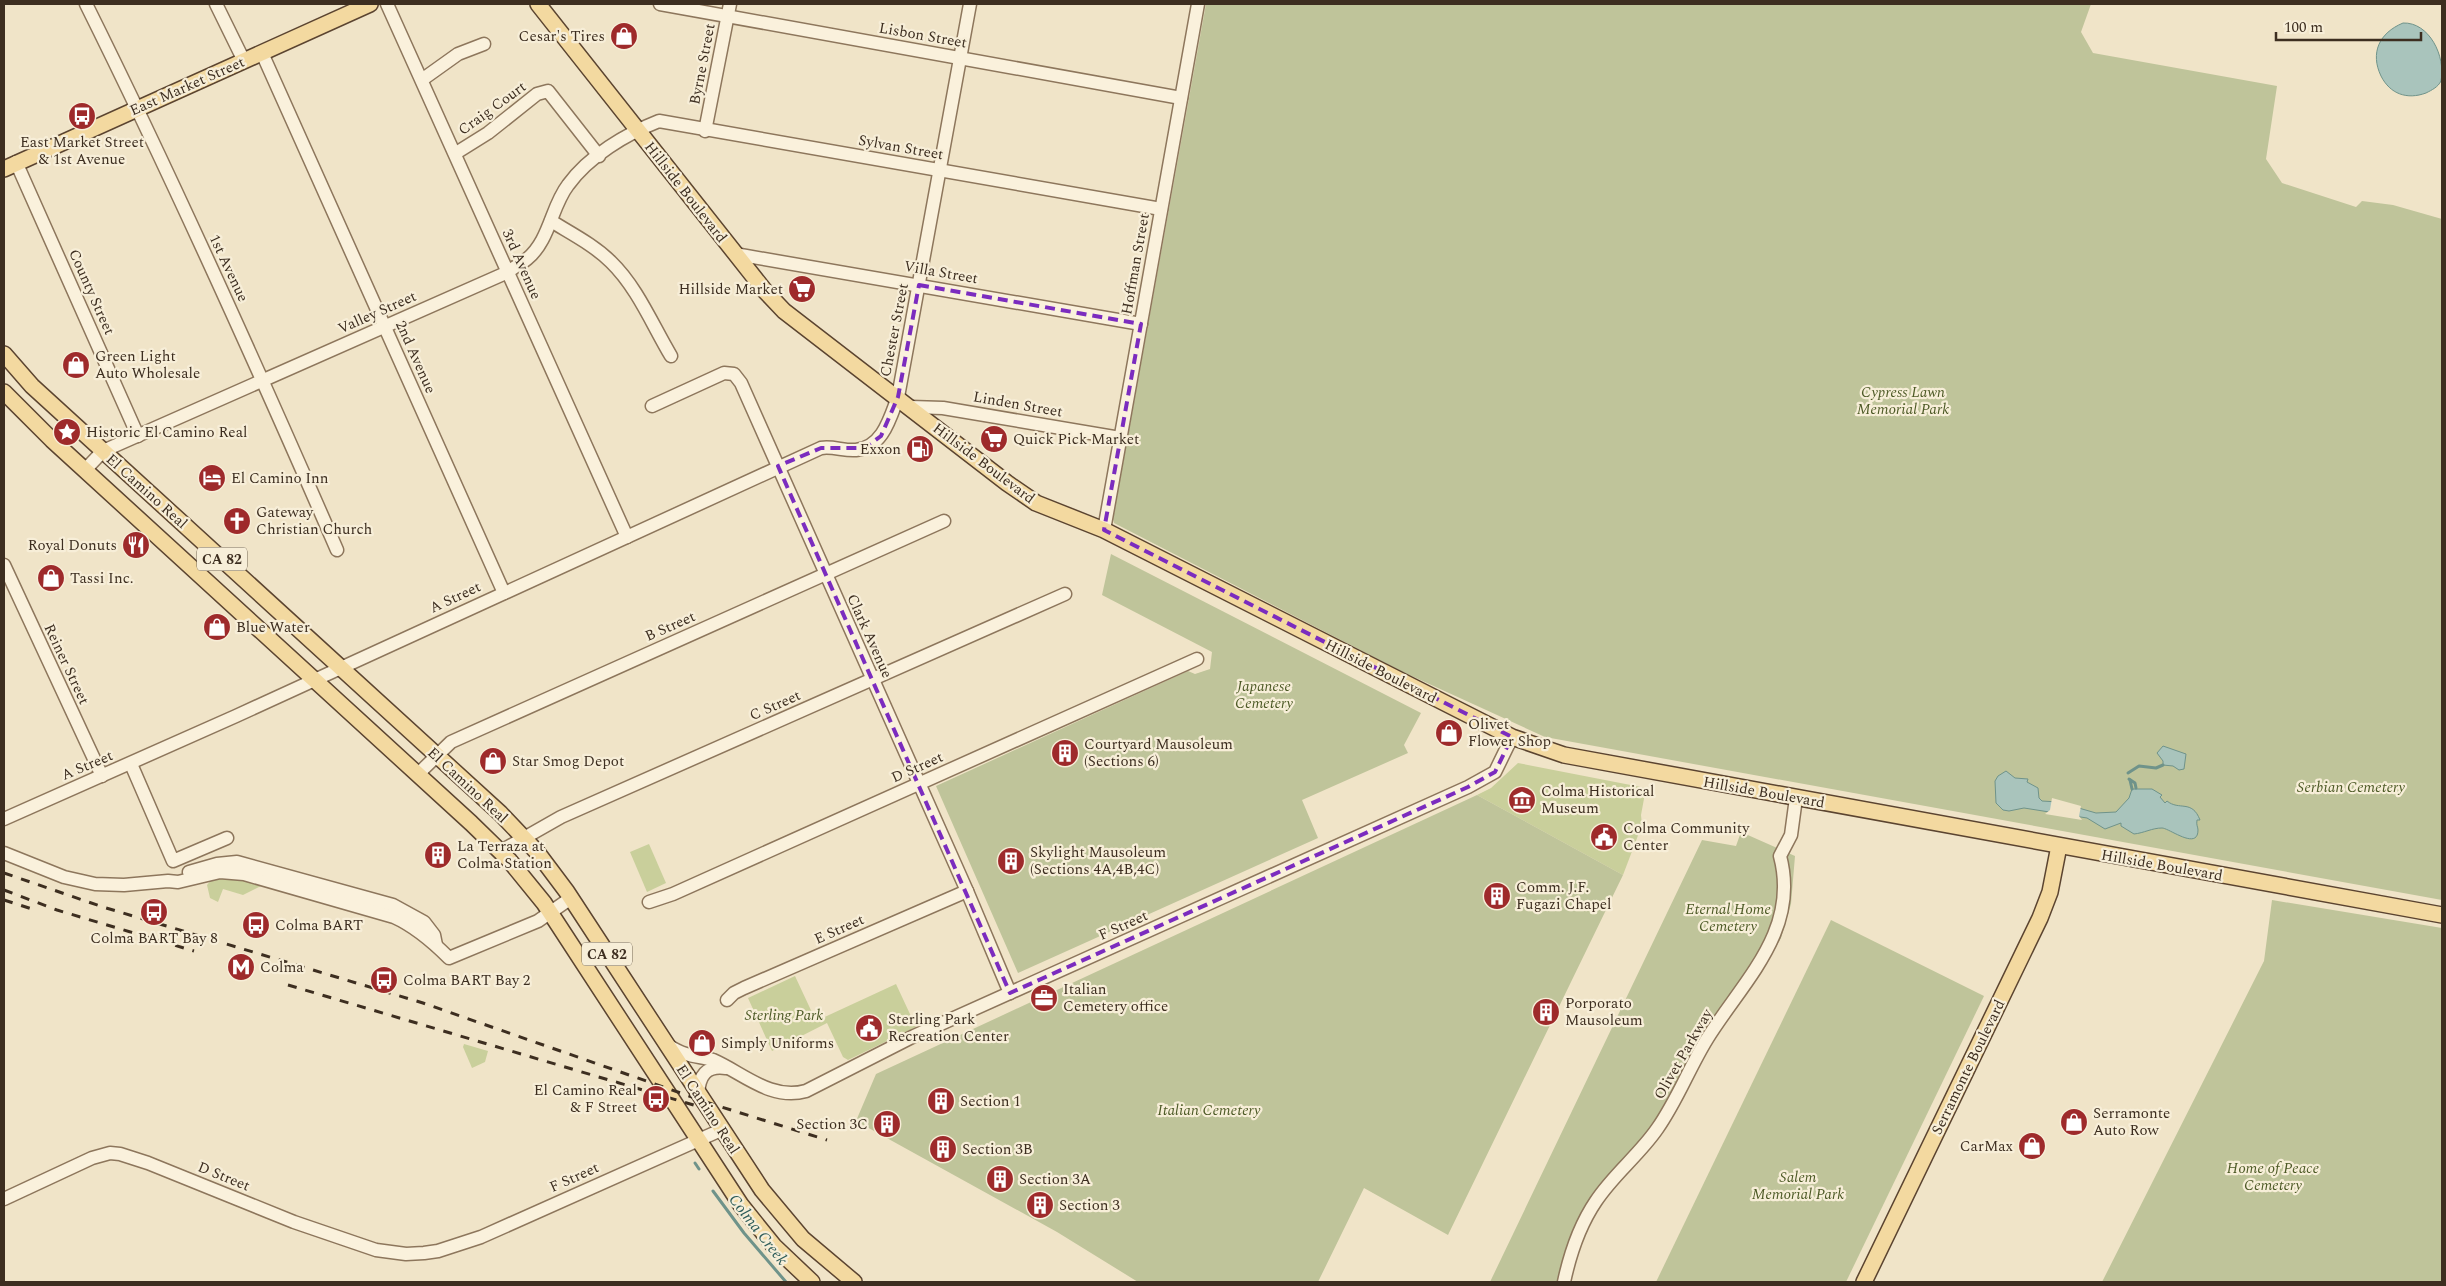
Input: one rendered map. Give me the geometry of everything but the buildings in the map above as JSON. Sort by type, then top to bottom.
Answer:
[{"type":"main road","name":"East Market Street","points":[[10,165],[262,53],[348,8],[370,4]]},
{"type":"main road","name":"Hillside Boulevard","points":[[540,4],[735,254],[784,311],[911,407],[1007,483],[1036,503],[1104,530],[1512,737],[1564,755],[2442,915]]},
{"type":"main road","name":"El Camino Real","points":[[4,354],[25,379],[523,837],[544,860],[571,898],[756,1182],[782,1216],[819,1254],[854,1282]]},
{"type":"main road","name":"El Camino Real","points":[[4,392],[59,446],[501,851],[530,884],[550,913],[697,1140],[753,1222],[782,1254],[812,1282]]},
{"type":"main road","name":"Serramonte Boulevard","points":[[1864,1282],[2040,918],[2050,892],[2059,846]]},
{"type":"street","name":"1st Avenue","points":[[86,4],[138,109],[263,381],[337,550]]},
{"type":"street","points":[[216,4],[244,60]]},
{"type":"street","name":"3rd Avenue","points":[[388,4],[627,537]]},
{"type":"street","name":"Lisbon Street","points":[[660,4],[729,10],[960,58],[1181,98]]},
{"type":"street","name":"Chester Street","points":[[898,397],[970,4]]},
{"type":"street","name":"Hoffman Street","points":[[1104,530],[1198,4]]},
{"type":"street","name":"Byrne Street","points":[[705,131],[729,10]]},
{"type":"street","points":[[423,79],[466,49],[484,44]]},
{"type":"street","name":"2nd Avenue","points":[[262,53],[504,593]]},
{"type":"street","name":"Craig Court","points":[[456,154],[488,133],[537,94],[548,91],[599,156]]},
{"type":"street","name":"Sylvan Street","points":[[638,130],[658,121],[705,131],[940,170],[1161,210]]},
{"type":"street","name":"Valley Street","points":[[85,470],[103,451],[508,272],[528,258],[539,245],[551,221],[558,200],[568,185],[599,156],[638,130]]},
{"type":"street","name":"County Street","points":[[10,165],[138,436]]},
{"type":"street","points":[[551,221],[592,246],[611,262],[626,280],[671,356]]},
{"type":"street","name":"Villa Street","points":[[735,254],[1141,324]]},
{"type":"street","name":"Clark Avenue","points":[[652,406],[724,373],[734,374],[741,383],[967,890],[1010,993]]},
{"type":"street","name":"A Street","points":[[4,819],[131,764],[778,466],[820,448],[831,446],[856,450],[874,443],[887,428],[898,397]]},
{"type":"street","name":"Linden Street","points":[[911,407],[943,408],[1120,438]]},
{"type":"street","name":"B Street","points":[[418,774],[451,742],[944,521]]},
{"type":"street","name":"Reiner Street","points":[[4,565],[102,776]]},
{"type":"street","name":"C Street","points":[[501,851],[523,837],[582,808],[1065,594]]},
{"type":"street","name":"D Street","points":[[649,902],[673,894],[1197,659]]},
{"type":"street","name":"F Street","points":[[666,1044],[688,1055],[713,1060],[761,1086],[796,1094],[868,1061],[914,1036],[1468,787],[1495,772],[1512,737]]},
{"type":"street","points":[[131,764],[173,861],[226,838]]},
{"type":"street","name":"Olivet Parkway","points":[[1564,1282],[1578,1234],[1596,1200],[1658,1129],[1708,1038],[1752,976],[1768,948],[1780,916],[1785,894],[1780,856],[1791,835],[1796,798]]},
{"type":"street","points":[[4,853],[64,877],[95,884],[124,885],[168,881],[179,874],[217,864],[237,862],[247,864],[393,905],[424,922],[434,935],[436,945],[449,958],[535,922],[571,898]]},
{"type":"street","name":"E Street","points":[[727,1000],[734,993],[744,988],[967,890]]},
{"type":"street","points":[[698,1094],[701,1077],[709,1068],[717,1066],[728,1069]]},
{"type":"street","name":"F Street","points":[[438,1251],[481,1237],[721,1130]]},
{"type":"street","name":"D Street","points":[[4,1199],[92,1158],[110,1153],[120,1154],[148,1163],[294,1222],[376,1250],[406,1254],[438,1251]]},
{"type":"highlighted area","points":[[919,285],[1141,324],[1104,530],[1512,737],[1495,772],[1468,787],[1010,993],[778,466],[821,448],[865,448],[881,436],[898,397]]},
{"type":"green space","name":"Cypress Lawn Memorial Park","points":[[1206,4],[2091,4],[2081,32],[2093,53],[2277,86],[2266,159],[2282,183],[2356,207],[2362,201],[2393,205],[2442,219],[2442,900],[1545,737],[1403,672],[1114,523],[1113,519]]},
{"type":"green space","name":"Japanese Cemetery","points":[[1111,554],[1421,713],[1404,745],[1408,753],[1302,800],[1318,838],[1018,973],[936,786],[1188,671],[1195,674],[1210,669],[1212,652],[1102,595]]},
{"type":"green space","points":[[1518,763],[1646,788],[1641,815],[1642,825],[1623,875],[1477,795],[1491,788]]},
{"type":"green space","name":"Italian Cemetery","points":[[1477,795],[1623,875],[1448,1235],[1364,1188],[1318,1282],[1138,1282],[1057,1232],[856,1121],[876,1074]]},
{"type":"green space","name":"Eternal Home Cemetery","points":[[1741,832],[1795,856],[1791,904],[1781,938],[1707,1049],[1674,1114],[1659,1134],[1592,1210],[1562,1282],[1490,1282],[1702,840],[1736,846]]},
{"type":"green space","points":[[649,844],[666,883],[647,892],[630,852]]},
{"type":"green space","points":[[219,876],[262,882],[261,886],[243,895],[223,889],[218,902],[210,898],[207,885],[212,879]]},
{"type":"green space","name":"Home of Peace Cemetery","points":[[2272,900],[2442,928],[2442,1282],[2102,1282],[2264,961]]},
{"type":"green space","name":"Salem Memorial Park","points":[[1831,920],[1984,996],[1846,1282],[1656,1282]]},
{"type":"green space","name":"Sterling Park","points":[[795,976],[816,1021],[896,984],[916,1027],[848,1060],[843,1057],[827,1023],[772,1051],[748,998]]},
{"type":"green space","points":[[464,1044],[488,1051],[485,1062],[472,1068],[463,1047]]},
{"type":"water","points":[[2403,23],[2412,24],[2428,34],[2434,42],[2441,61],[2440,83],[2430,91],[2419,95],[2400,94],[2389,87],[2381,76],[2376,59],[2379,45],[2383,38],[2388,32]]},
{"type":"water","points":[[2163,746],[2186,754],[2184,769],[2179,770],[2173,766],[2163,765],[2163,761],[2157,753]]},
{"type":"water","points":[[2006,771],[2015,778],[2028,779],[2027,782],[2038,788],[2039,798],[2042,801],[2058,802],[2096,813],[2116,812],[2129,798],[2132,789],[2152,789],[2162,795],[2160,797],[2165,803],[2167,801],[2172,804],[2189,807],[2197,814],[2200,820],[2197,820],[2197,836],[2193,839],[2188,839],[2162,828],[2134,834],[2121,826],[2121,823],[2105,829],[2087,818],[2024,808],[2009,811],[2003,810],[1996,803],[1995,781],[1998,776]]},
{"type":"pier","points":[[2052,798],[2081,806],[2079,816],[2082,820],[2045,814],[2050,810]]},
{"type":"waterway","points":[[2128,773],[2139,766],[2156,768],[2163,765]]},
{"type":"waterway","points":[[2129,779],[2135,783],[2136,788]]},
{"type":"waterway","points":[[2130,780],[2132,789]]},
{"type":"waterway","name":"Colma Creek","points":[[695,1163],[699,1169]]},
{"type":"waterway","name":"Colma Creek","points":[[713,1191],[744,1233],[786,1282]]},
{"type":"railway","points":[[4,873],[103,907],[423,1003],[715,1105],[827,1140]]},
{"type":"railway","points":[[4,890],[57,910],[194,951]]},
{"type":"railway","points":[[4,900],[35,910]]},
{"type":"railway","points":[[288,985],[707,1109]]},
{"type":"place","name":"Cesar's Tires","points":[[624,36]]},
{"type":"place","name":"East Market Street & 1st Avenue","points":[[82,116]]},
{"type":"place","name":"Hillside Market","points":[[802,289]]},
{"type":"place","name":"Green Light Auto Wholesale","points":[[76,365]]},
{"type":"place","name":"Historic El Camino Real","points":[[67,432]]},
{"type":"place","name":"Quick Pick Market","points":[[994,439]]},
{"type":"place","name":"Exxon","points":[[920,449]]},
{"type":"place","name":"El Camino Inn","points":[[212,478]]},
{"type":"place","name":"Gateway Christian Church","points":[[237,521]]},
{"type":"place","name":"Royal Donuts","points":[[136,545]]},
{"type":"place","name":"Tassi Inc.","points":[[51,578]]},
{"type":"place","name":"Blue Water","points":[[217,627]]},
{"type":"place","name":"Olivet Flower Shop","points":[[1449,733]]},
{"type":"place","name":"Courtyard Mausoleum (Sections 6)","points":[[1065,753]]},
{"type":"place","name":"Star Smog Depot","points":[[493,761]]},
{"type":"place","name":"Colma Historical Museum","points":[[1522,800]]},
{"type":"place","name":"Colma Community Center","points":[[1604,837]]},
{"type":"place","name":"La Terraza at Colma Station","points":[[438,855]]},
{"type":"place","name":"Skylight Mausoleum (Sections 4A,4B,4C)","points":[[1011,861]]},
{"type":"place","name":"Comm. J.F. Fugazi Chapel","points":[[1497,896]]},
{"type":"place","name":"Colma BART Bay 8","points":[[154,912]]},
{"type":"place","name":"Colma BART","points":[[256,925]]},
{"type":"place","name":"Colma","points":[[241,967]]},
{"type":"place","name":"Colma BART Bay 2","points":[[384,980]]},
{"type":"place","name":"Italian Cemetery office","points":[[1044,998]]},
{"type":"place","name":"Porporato Mausoleum","points":[[1546,1012]]},
{"type":"place","name":"Sterling Park Recreation Center","points":[[869,1028]]},
{"type":"place","name":"Simply Uniforms","points":[[702,1043]]},
{"type":"place","name":"El Camino Real & F Street","points":[[656,1099]]},
{"type":"place","name":"Section 1","points":[[941,1101]]},
{"type":"place","name":"Serramonte Auto Row","points":[[2074,1122]]},
{"type":"place","name":"Section 3C","points":[[887,1124]]},
{"type":"place","name":"CarMax","points":[[2032,1146]]},
{"type":"place","name":"Section 3B","points":[[943,1149]]},
{"type":"place","name":"Section 3A","points":[[1000,1179]]},
{"type":"place","name":"Section 3","points":[[1040,1205]]},
{"type":"park label","name":"Serbian Cemetery","points":[[2351,787]]}]
